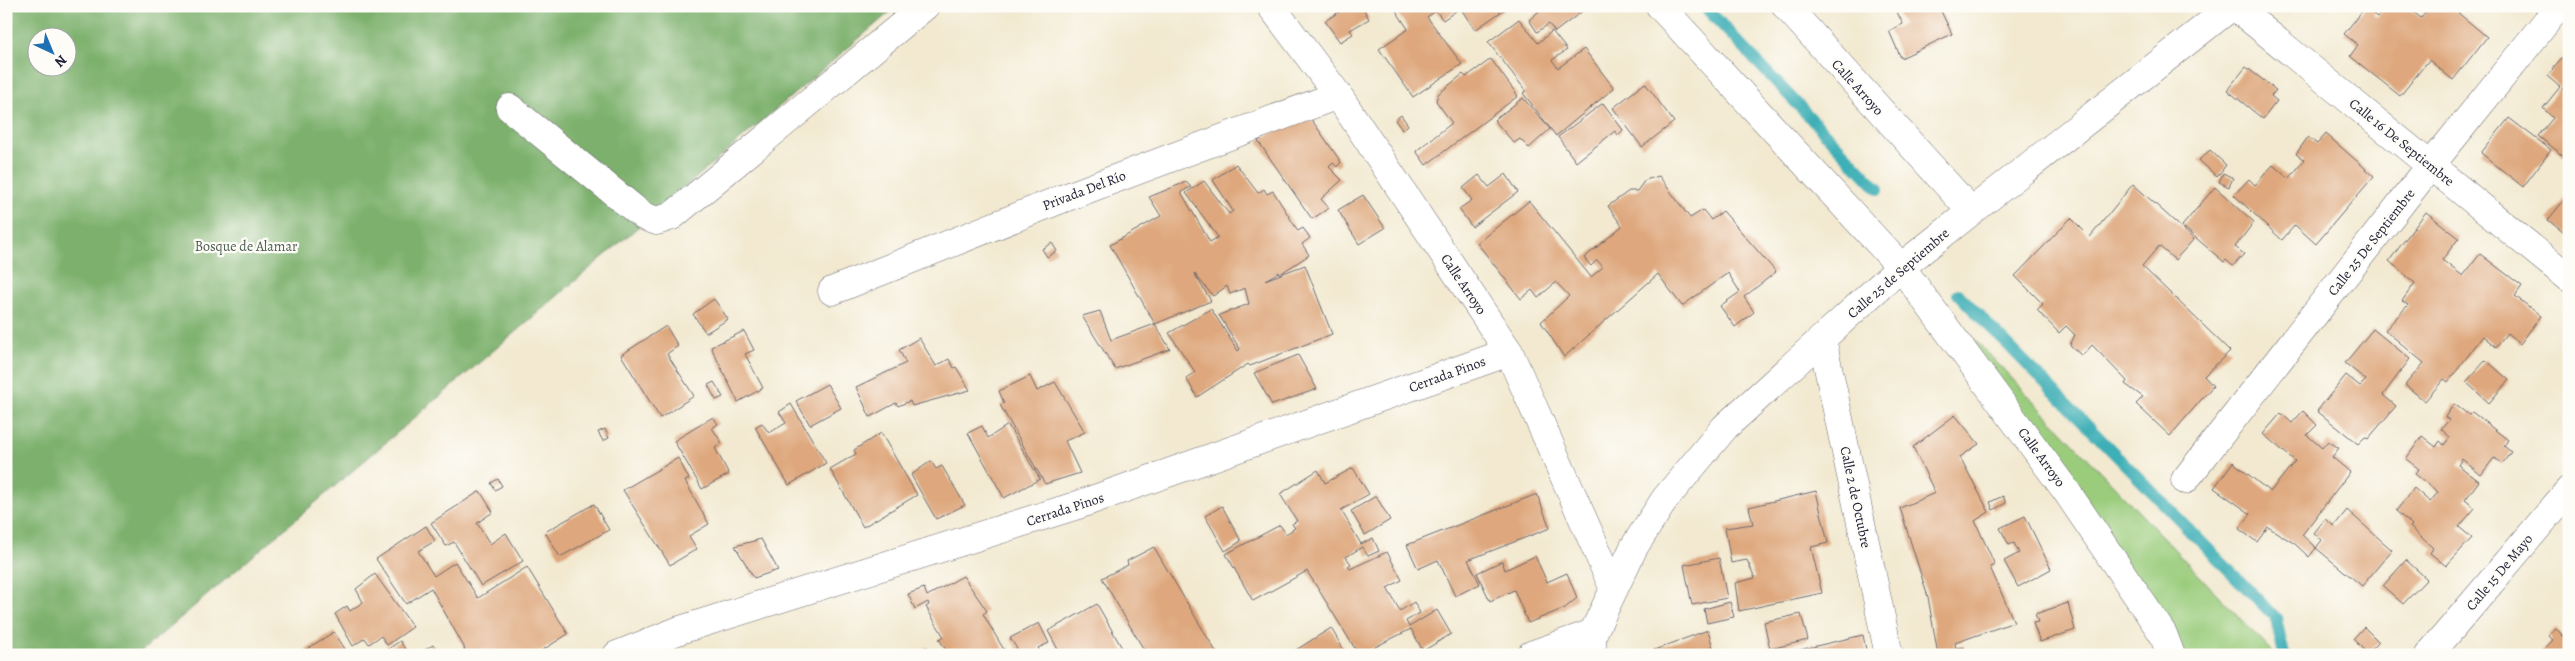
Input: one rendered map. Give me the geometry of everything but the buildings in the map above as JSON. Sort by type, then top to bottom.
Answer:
[{"type":"street","points":[[510,108],[643,216],[657,221],[672,216],[925,6]]},
{"type":"street","name":"Calle Arroyo","points":[[1271,6],[1338,94],[1509,352],[1613,587]]},
{"type":"street","name":"Calle Arroyo","points":[[1660,6],[1901,267],[2068,492],[2163,634],[2172,655]]},
{"type":"street","name":"Calle Arroyo","points":[[1786,6],[1972,211]]},
{"type":"street","name":"Calle 25 de Septiembre","points":[[1592,644],[1613,587],[1634,547],[1694,462],[1745,408],[1901,267],[2233,6]]},
{"type":"street","name":"Calle 16 De Septiembre","points":[[2233,6],[2569,278]]},
{"type":"street","name":"Calle 25 De Septiembre","points":[[2185,480],[2431,165],[2559,6]]},
{"type":"street","name":"Privada Del Río","points":[[832,291],[1059,200],[1338,94]]},
{"type":"street","name":"Calle 2 de Octubre","points":[[1822,339],[1889,655]]},
{"type":"street","name":"Cerrada Pinos","points":[[616,655],[680,630],[1075,506],[1509,352]]},
{"type":"street","name":"Calle 15 De Mayo","points":[[2428,655],[2569,490]]},
{"type":"street","points":[[1531,655],[1592,644]]},
{"type":"green space","name":"Bosque de Alamar","points":[[6,6],[897,6],[137,655],[6,655]]},
{"type":"green space","points":[[1921,283],[2275,655],[2179,655]]},
{"type":"waterway","points":[[1704,6],[1878,189]]},
{"type":"waterway","points":[[1958,294],[2276,618],[2284,655]]}]
